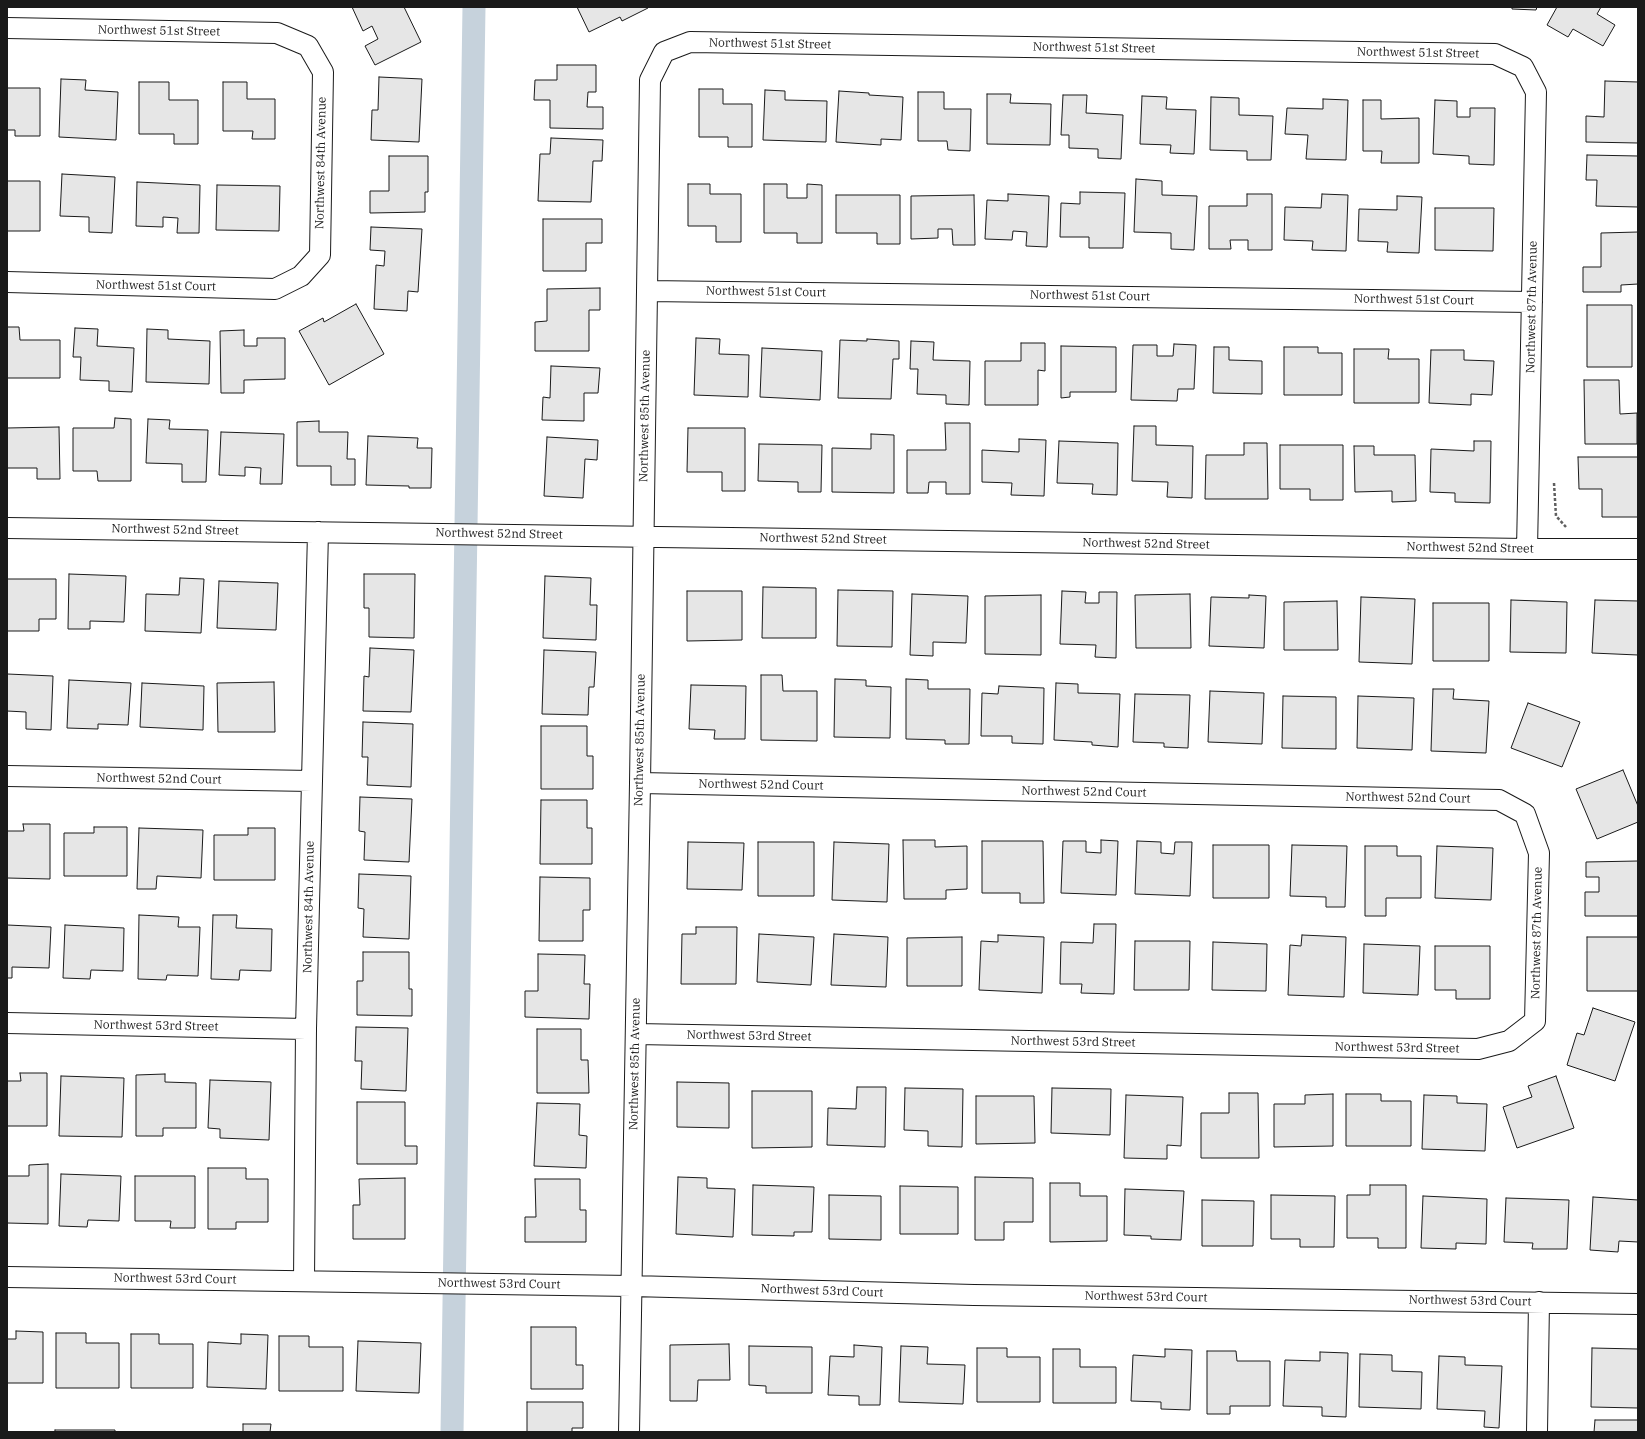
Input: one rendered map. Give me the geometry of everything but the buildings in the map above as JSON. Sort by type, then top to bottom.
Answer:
[{"type":"street","name":"Northwest 51st Street","points":[[7,28],[277,33],[308,46]]},
{"type":"street","name":"Northwest 51st Street","points":[[664,52],[690,42],[1495,54],[1523,67]]},
{"type":"street","name":"Northwest 84th Avenue","points":[[302,276],[320,255],[323,72],[308,46]]},
{"type":"street","name":"Northwest 85th Avenue","points":[[629,1432],[640,783],[642,536],[648,291],[650,80],[664,52]]},
{"type":"street","name":"Northwest 87th Avenue","points":[[1523,67],[1536,92],[1527,549]]},
{"type":"street","name":"Northwest 51st Court","points":[[7,282],[275,289],[302,276]]},
{"type":"street","name":"Northwest 51st Court","points":[[648,291],[1532,302]]},
{"type":"street","name":"Northwest 52nd Street","points":[[7,528],[1527,549],[1638,549]]},
{"type":"street","name":"Northwest 84th Avenue","points":[[304,1281],[306,1028],[318,532]]},
{"type":"street","name":"Northwest 52nd Court","points":[[7,776],[312,781]]},
{"type":"street","name":"Northwest 52nd Court","points":[[640,783],[1499,800],[1525,814]]},
{"type":"street","name":"Northwest 87th Avenue","points":[[1509,1041],[1535,1021],[1539,853],[1525,814]]},
{"type":"street","name":"Northwest 53rd Street","points":[[7,1023],[306,1028]]},
{"type":"street","name":"Northwest 53rd Street","points":[[636,1034],[1478,1049],[1509,1041]]},
{"type":"street","name":"Northwest 53rd Court","points":[[7,1277],[632,1286],[974,1296],[1638,1304]]},
{"type":"street","points":[[1537,1432],[1539,1302]]},
{"type":"path","points":[[1554,484],[1556,516],[1565,527],[1571,528]]},
{"type":"waterway","points":[[452,1432],[474,7]]}]
